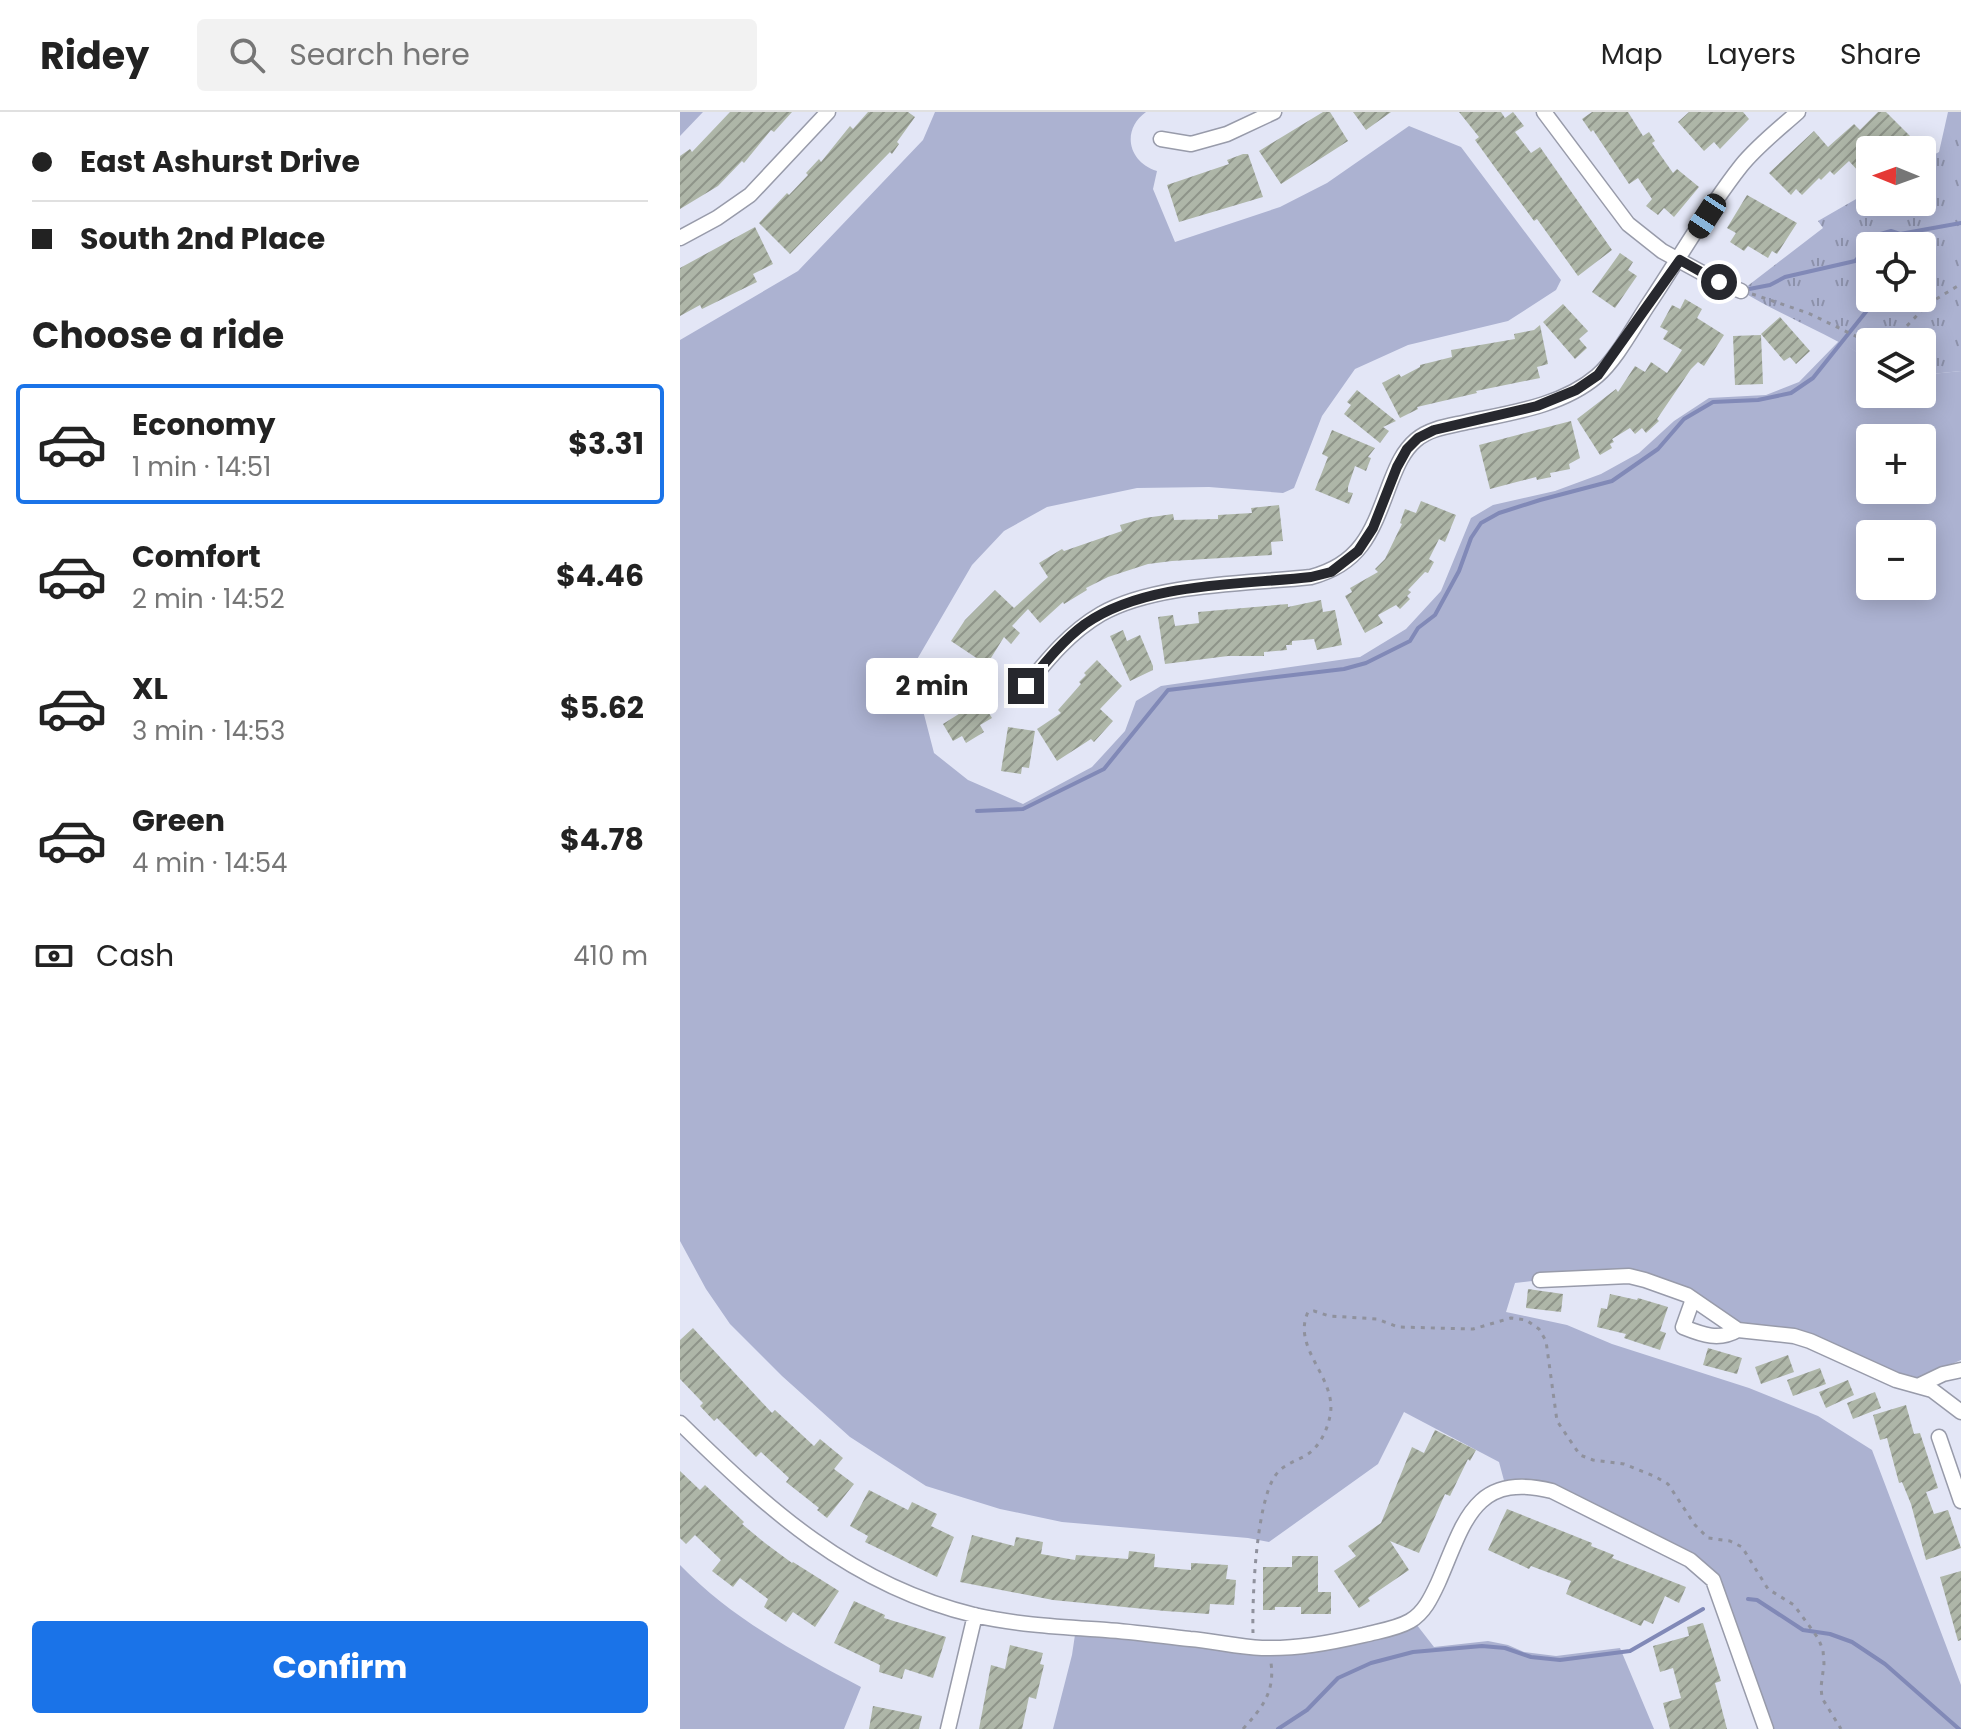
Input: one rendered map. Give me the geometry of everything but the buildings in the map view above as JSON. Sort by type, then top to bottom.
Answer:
[{"type":"street","points":[[680,238],[750,195],[828,112]]},
{"type":"street","points":[[1161,139],[1191,144],[1227,134],[1274,112]]},
{"type":"street","points":[[1544,112],[1628,224],[1646,240],[1719,282],[1741,291]]},
{"type":"street","points":[[1026,686],[1068,638],[1101,614],[1122,604],[1166,592],[1311,577],[1331,572],[1348,562],[1373,528],[1397,467],[1407,449],[1418,438],[1434,430],[1537,406],[1598,375],[1680,260],[1743,164],[1798,112]]},
{"type":"street","points":[[1540,1280],[1629,1276],[1693,1299],[1738,1330],[1810,1341],[1896,1380],[1920,1385],[1932,1390],[1961,1412]]},
{"type":"street","points":[[1693,1299],[1683,1327],[1708,1337],[1728,1336],[1738,1330]]},
{"type":"street","points":[[1920,1385],[1943,1374],[1961,1370]]},
{"type":"street","points":[[680,1423],[748,1489],[819,1546],[882,1581],[925,1600],[975,1615],[1038,1625],[1261,1648],[1315,1647],[1413,1620],[1432,1596],[1475,1506],[1489,1494],[1506,1488],[1528,1485],[1552,1491],[1690,1560],[1713,1580],[1766,1729]]},
{"type":"street","points":[[1939,1437],[1960,1496]]},
{"type":"street","points":[[948,1729],[975,1615]]},
{"type":"path","points":[[1905,328],[1928,304],[1961,284]]},
{"type":"path","points":[[1741,291],[1808,313],[1856,336]]},
{"type":"green space","points":[[680,112],[703,112],[680,136]]},
{"type":"green space","points":[[935,112],[1146,112],[1133,128],[1131,145],[1140,161],[1157,171],[1153,189],[1175,242],[1280,207],[1327,183],[1409,126],[1461,147],[1561,280],[1556,290],[1508,321],[1408,345],[1355,369],[1322,416],[1294,488],[1283,493],[1209,487],[1137,488],[1047,507],[1004,531],[972,565],[912,668],[934,753],[968,780],[1023,804],[1092,767],[1125,731],[1136,701],[1161,686],[1360,657],[1406,629],[1441,591],[1471,518],[1493,505],[1555,491],[1601,474],[1639,453],[1674,421],[1709,398],[1766,395],[1799,382],[1839,341],[1856,351],[1856,408],[1936,408],[1936,374],[1961,371],[1961,1360],[1922,1377],[1896,1380],[1810,1341],[1738,1330],[1645,1280],[1540,1280],[1515,1283],[1506,1312],[1567,1325],[1612,1344],[1749,1388],[1818,1416],[1872,1450],[1961,1685],[1961,1729],[1766,1729],[1713,1579],[1552,1491],[1506,1488],[1499,1462],[1404,1412],[1378,1464],[1269,1542],[1062,1522],[1000,1509],[926,1486],[850,1437],[730,1324],[706,1289],[680,1241],[680,340],[798,271],[923,140]]},
{"type":"green space","points":[[1948,112],[1961,112],[1961,371],[1936,374],[1936,328],[1856,328],[1856,352],[1741,291],[1823,228],[1818,221],[1856,199],[1856,216],[1936,216],[1936,154],[1939,152]]},
{"type":"green space","points":[[680,1565],[743,1618],[861,1687],[844,1729],[680,1729]]},
{"type":"green space","points":[[1413,1620],[1434,1647],[1488,1641],[1524,1652],[1556,1656],[1620,1648],[1654,1729],[1053,1729],[1076,1628],[1261,1648]]},
{"type":"waterway","points":[[1744,290],[1855,261],[1870,237],[1891,231],[1900,234],[1961,223]]},
{"type":"waterway","points":[[977,811],[1023,809],[1104,769],[1168,690],[1344,669],[1366,663],[1410,641],[1418,628],[1435,615],[1481,523],[1499,513],[1612,481],[1658,449],[1684,419],[1713,402],[1758,400],[1791,393],[1813,378],[1866,312]]},
{"type":"waterway","points":[[1748,1599],[1757,1600],[1803,1630],[1830,1634],[1852,1642],[1885,1664],[1959,1729]]},
{"type":"waterway","points":[[1278,1729],[1307,1710],[1338,1678],[1371,1663],[1413,1652],[1482,1646],[1560,1660],[1630,1651],[1703,1609]]},
{"type":"route","points":[[1026,686],[1068,638],[1085,624],[1122,604],[1166,592],[1311,577],[1331,572],[1348,562],[1373,528],[1397,467],[1407,449],[1418,438],[1434,430],[1537,406],[1576,390],[1598,375],[1680,260],[1719,282]]}]
